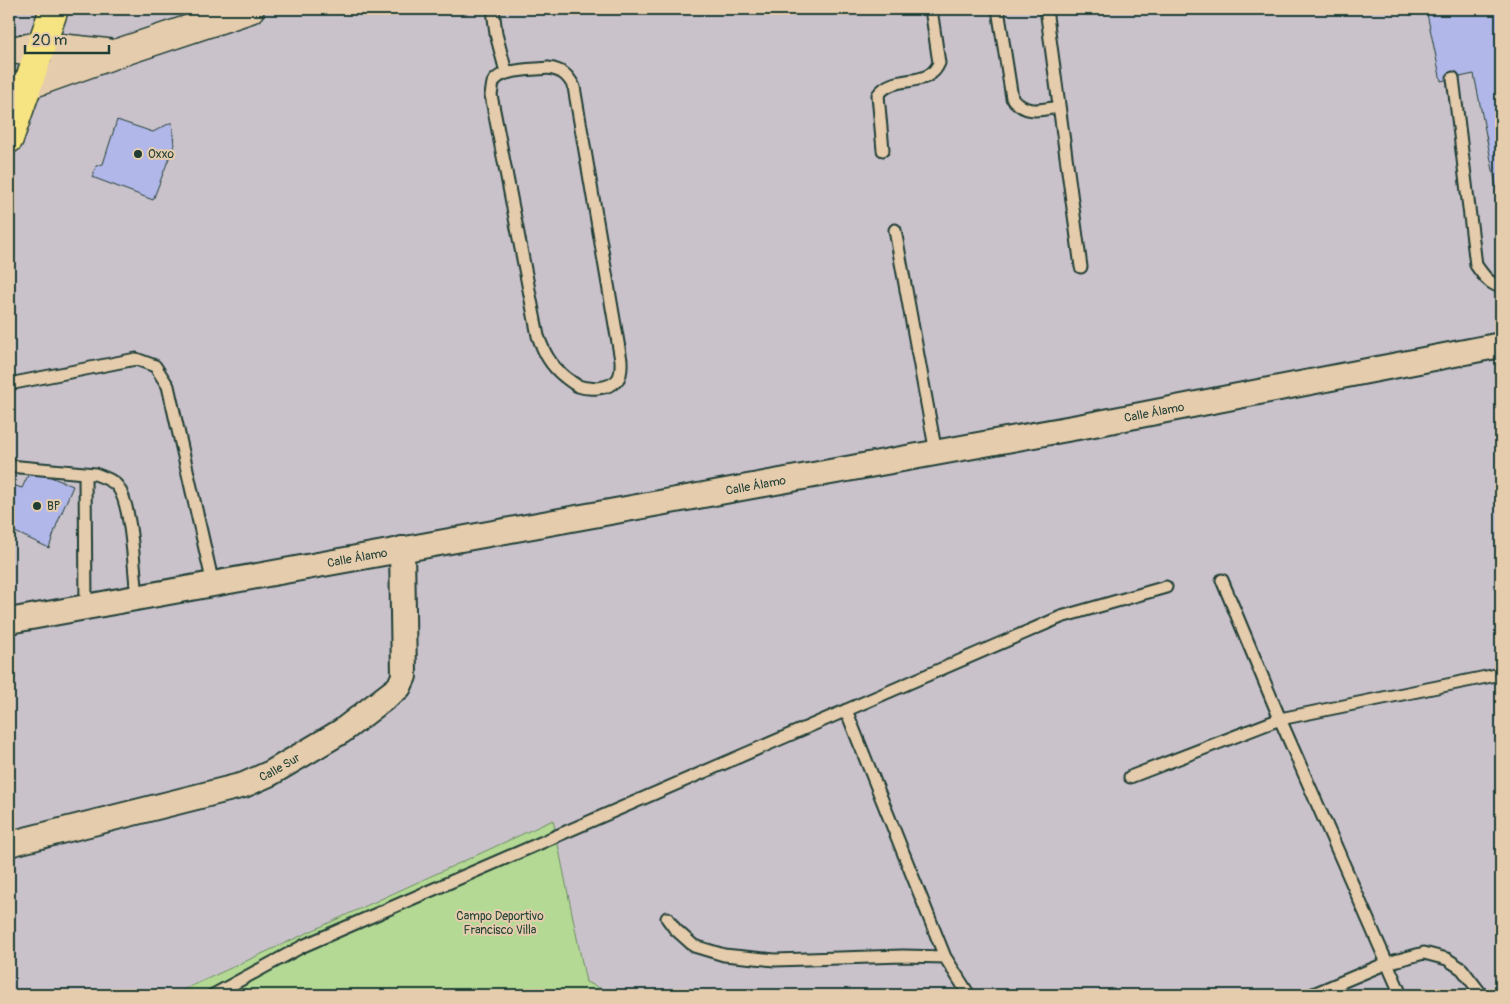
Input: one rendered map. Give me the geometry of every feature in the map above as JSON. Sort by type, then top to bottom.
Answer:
[{"type":"main road","points":[[9,139],[18,87],[40,46],[54,9]]},
{"type":"street","points":[[18,87],[250,9]]},
{"type":"street","points":[[9,51],[40,46],[115,54]]},
{"type":"street","name":"Calle Álamo","points":[[9,621],[936,453],[1501,345]]},
{"type":"street","name":"Calle Sur","points":[[9,844],[244,785],[271,773],[342,731],[399,687],[404,676],[402,549]]},
{"type":"lane","points":[[493,9],[496,34],[506,72]]},
{"type":"lane","points":[[883,150],[878,95],[888,84],[925,78],[936,71],[939,62],[931,9]]},
{"type":"lane","points":[[998,9],[1012,98],[1019,107],[1036,111],[1058,106]]},
{"type":"lane","points":[[1046,9],[1081,268]]},
{"type":"lane","points":[[548,68],[559,70],[568,77],[574,87],[621,360],[621,371],[618,380],[606,387],[578,386],[554,366],[544,353],[538,336],[491,95],[493,83],[498,76],[506,72],[548,68]]},
{"type":"lane","points":[[1453,78],[1476,265],[1486,279],[1495,286],[1501,287]]},
{"type":"lane","points":[[895,230],[936,453]]},
{"type":"lane","points":[[9,384],[136,359],[155,366],[168,386],[212,584]]},
{"type":"lane","points":[[9,466],[95,474],[106,478],[117,486],[124,497],[130,531],[137,597]]},
{"type":"lane","points":[[85,474],[86,606]]},
{"type":"lane","points":[[1222,580],[1280,719],[1401,995]]},
{"type":"lane","points":[[213,995],[302,946],[1061,617],[1166,587]]},
{"type":"lane","points":[[1130,777],[1280,719],[1501,674]]},
{"type":"lane","points":[[846,710],[945,957],[969,995]]},
{"type":"lane","points":[[667,918],[675,929],[694,946],[724,955],[752,959],[811,960],[903,956],[945,957]]},
{"type":"lane","points":[[1311,995],[1387,963],[1424,953],[1447,959],[1462,969],[1482,995]]},
{"type":"shaded area","points":[[9,9],[1501,9],[1501,995],[9,995]]},
{"type":"green space","name":"Campo Deportivo Francisco Villa","points":[[553,820],[586,982],[616,995],[172,995]]},
{"type":"building","points":[[1426,9],[1501,9],[1501,206],[1474,74],[1441,81]]},
{"type":"building","name":"Oxxo","points":[[117,120],[153,132],[172,122],[174,145],[153,200],[92,177],[96,166],[103,164]]},
{"type":"building","name":"BP","points":[[31,469],[73,486],[49,548],[13,531],[9,540],[9,484],[22,488]]},
{"type":"place","name":"Oxxo","points":[[138,154]]},
{"type":"place","name":"BP","points":[[37,506]]}]
